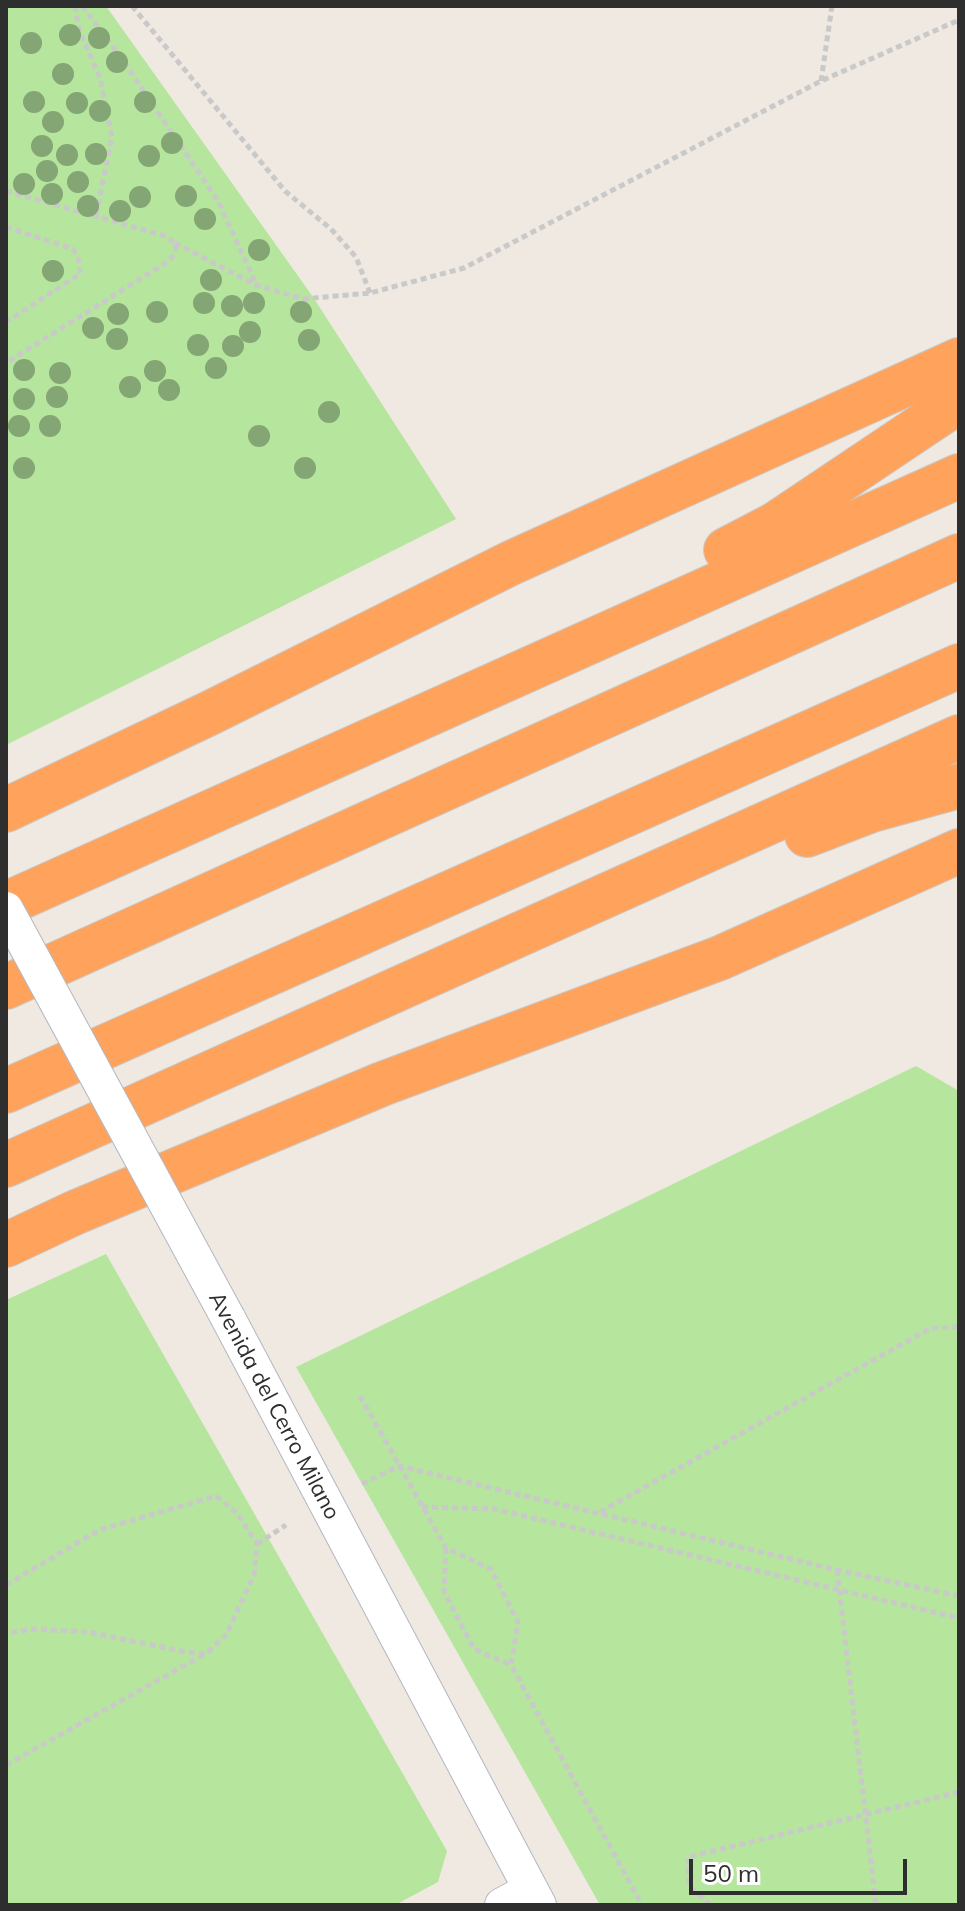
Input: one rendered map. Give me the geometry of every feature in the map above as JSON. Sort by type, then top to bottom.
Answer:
[{"type":"highway","points":[[6,810],[212,712],[511,563],[959,360]]},
{"type":"highway","points":[[265,786],[774,525],[959,401]]},
{"type":"highway","points":[[6,906],[265,786],[959,476]]},
{"type":"highway","points":[[6,987],[959,556]]},
{"type":"highway","points":[[6,1091],[959,666]]},
{"type":"highway","points":[[6,1165],[959,737]]},
{"type":"highway","points":[[360,1005],[872,810],[959,786]]},
{"type":"highway","points":[[6,1245],[74,1213],[382,1084],[720,958],[959,851]]},
{"type":"street","name":"Avenida del Cerro Milano","points":[[6,906],[228,1318],[524,1900]]},
{"type":"path","points":[[75,6],[79,29],[100,78],[112,137],[96,217]]},
{"type":"path","points":[[82,6],[118,53],[218,201],[256,285]]},
{"type":"path","points":[[132,6],[285,191],[331,229],[356,257],[370,293]]},
{"type":"path","points":[[821,81],[832,6]]},
{"type":"path","points":[[6,191],[165,236],[256,285],[303,299],[370,293],[464,268],[821,81],[959,20]]},
{"type":"path","points":[[6,227],[73,249],[79,261],[80,274],[6,322]]},
{"type":"path","points":[[6,363],[167,262],[174,255],[175,243]]},
{"type":"path","points":[[599,1512],[931,1328],[959,1327]]},
{"type":"path","points":[[360,1396],[446,1548],[444,1592],[474,1649],[511,1665]]},
{"type":"path","points":[[362,1484],[399,1466],[959,1596]]},
{"type":"path","points":[[6,1585],[99,1530],[216,1496],[237,1513],[257,1544],[254,1575],[226,1635],[206,1654],[6,1765]]},
{"type":"path","points":[[422,1507],[494,1509],[959,1618]]},
{"type":"path","points":[[257,1544],[286,1525]]},
{"type":"path","points":[[446,1548],[491,1569],[518,1622],[511,1665],[642,1905]]},
{"type":"path","points":[[837,1570],[876,1905]]},
{"type":"path","points":[[6,1633],[35,1629],[88,1632],[206,1654]]},
{"type":"path","points":[[710,1905],[689,1886],[688,1857],[959,1792]]},
{"type":"green space","points":[[6,6],[106,6],[313,297],[456,519],[6,745]]},
{"type":"green space","points":[[916,1066],[959,1091],[959,1905],[600,1905],[296,1367]]},
{"type":"green space","points":[[106,1254],[447,1851],[438,1882],[395,1905],[6,1905],[6,1300]]}]
